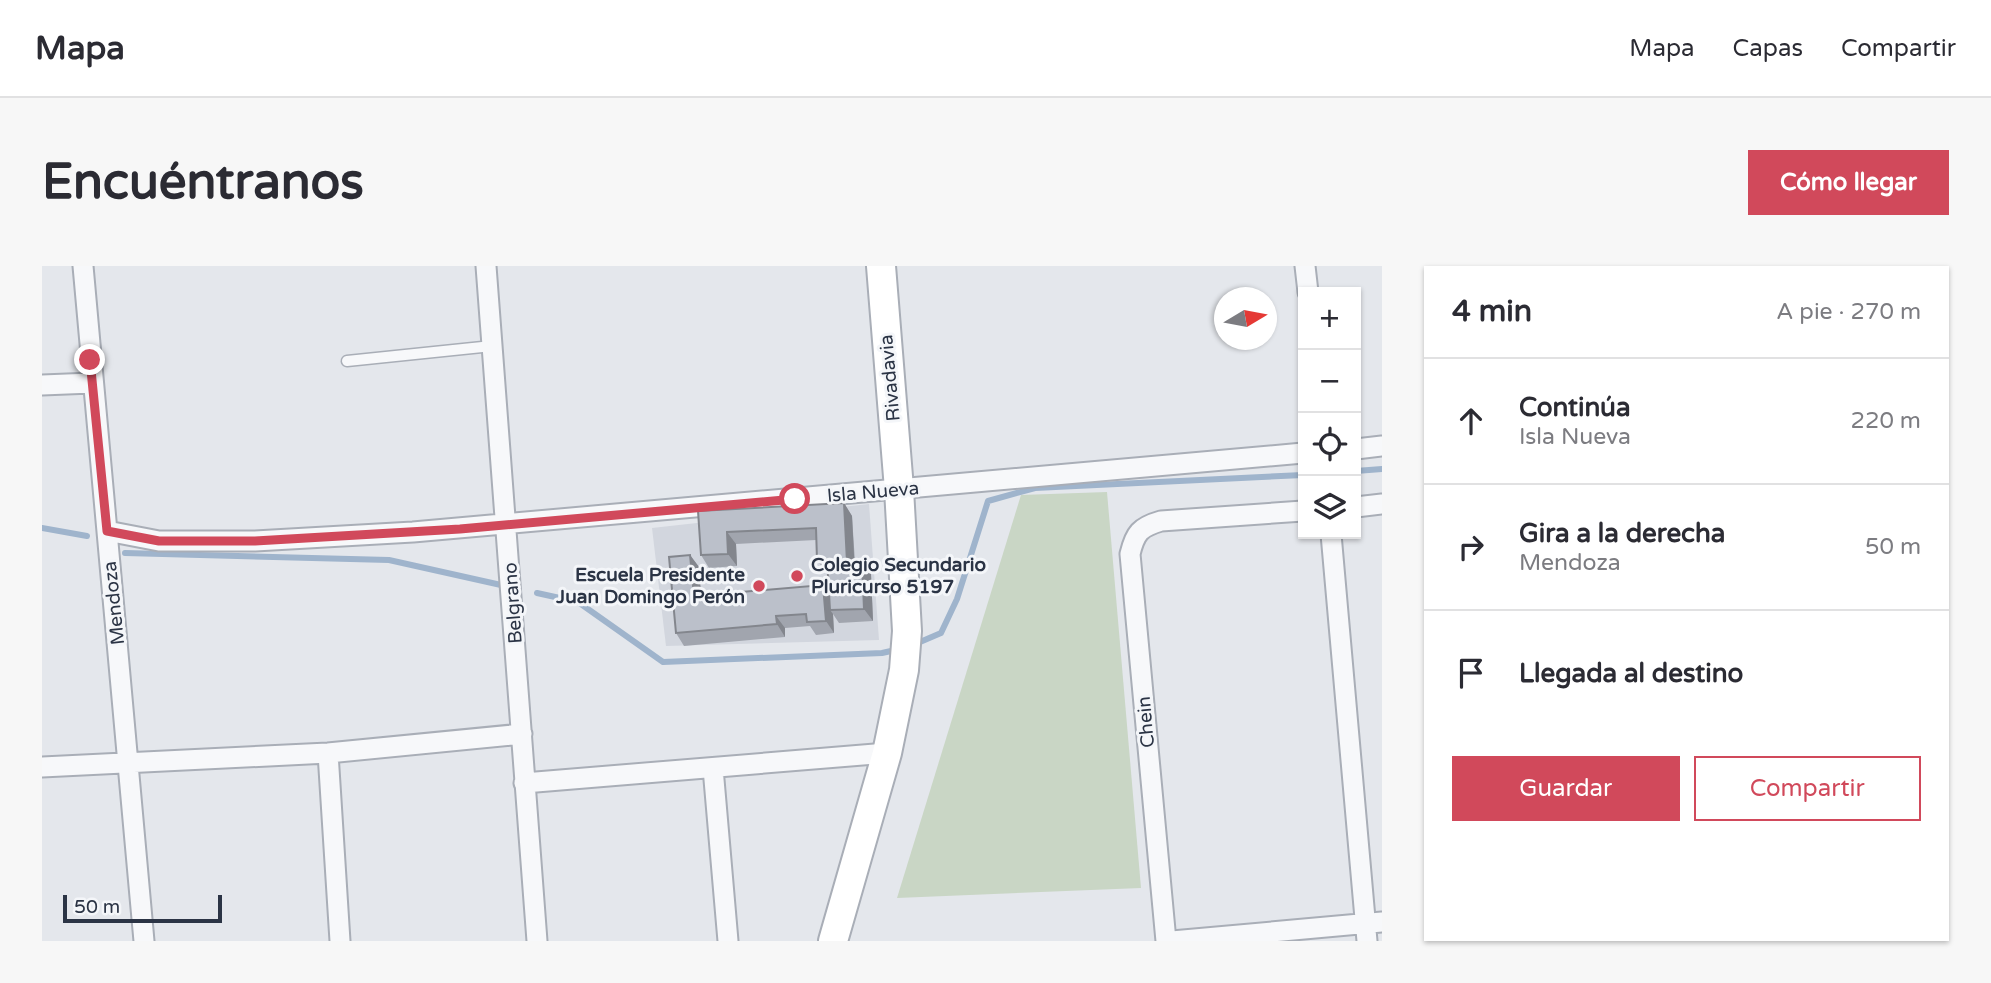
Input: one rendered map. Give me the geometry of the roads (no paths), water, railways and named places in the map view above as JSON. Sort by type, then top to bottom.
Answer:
[{"type":"main road","name":"Rivadavia","points":[[833,941],[887,753],[904,670],[907,631],[899,489],[881,266]]},
{"type":"street","name":"Mendoza","points":[[83,266],[144,941]]},
{"type":"street","name":"Belgrano","points":[[486,266],[537,941]]},
{"type":"street","points":[[1305,266],[1307,287]]},
{"type":"street","points":[[42,385],[92,383]]},
{"type":"street","points":[[1361,448],[1382,446]]},
{"type":"street","name":"Isla Nueva","points":[[107,531],[159,541],[255,541],[507,525],[1298,453]]},
{"type":"street","points":[[1361,506],[1382,504]]},
{"type":"street","name":"Chein","points":[[1166,941],[1130,554],[1135,536],[1143,526],[1161,521],[1298,511]]},
{"type":"street","points":[[1172,941],[1372,929],[1332,539]]},
{"type":"street","points":[[42,766],[328,753],[522,734]]},
{"type":"street","points":[[328,753],[340,941]]},
{"type":"street","points":[[524,783],[887,753]]},
{"type":"street","points":[[713,768],[729,941]]},
{"type":"lane","points":[[347,361],[492,346]]},
{"type":"waterway","points":[[1361,471],[1382,469]]},
{"type":"waterway","points":[[913,645],[941,633],[957,599],[988,501],[1035,488],[1298,475]]},
{"type":"waterway","points":[[42,528],[87,536]]},
{"type":"waterway","points":[[125,553],[389,560],[501,585]]},
{"type":"waterway","points":[[537,593],[578,602],[663,662],[882,653],[900,649]]},
{"type":"place","name":"Colegio Secundario Pluricurso 5197","points":[[797,576]]},
{"type":"place","name":"Escuela Presidente Juan Domingo Perón","points":[[759,586]]}]
